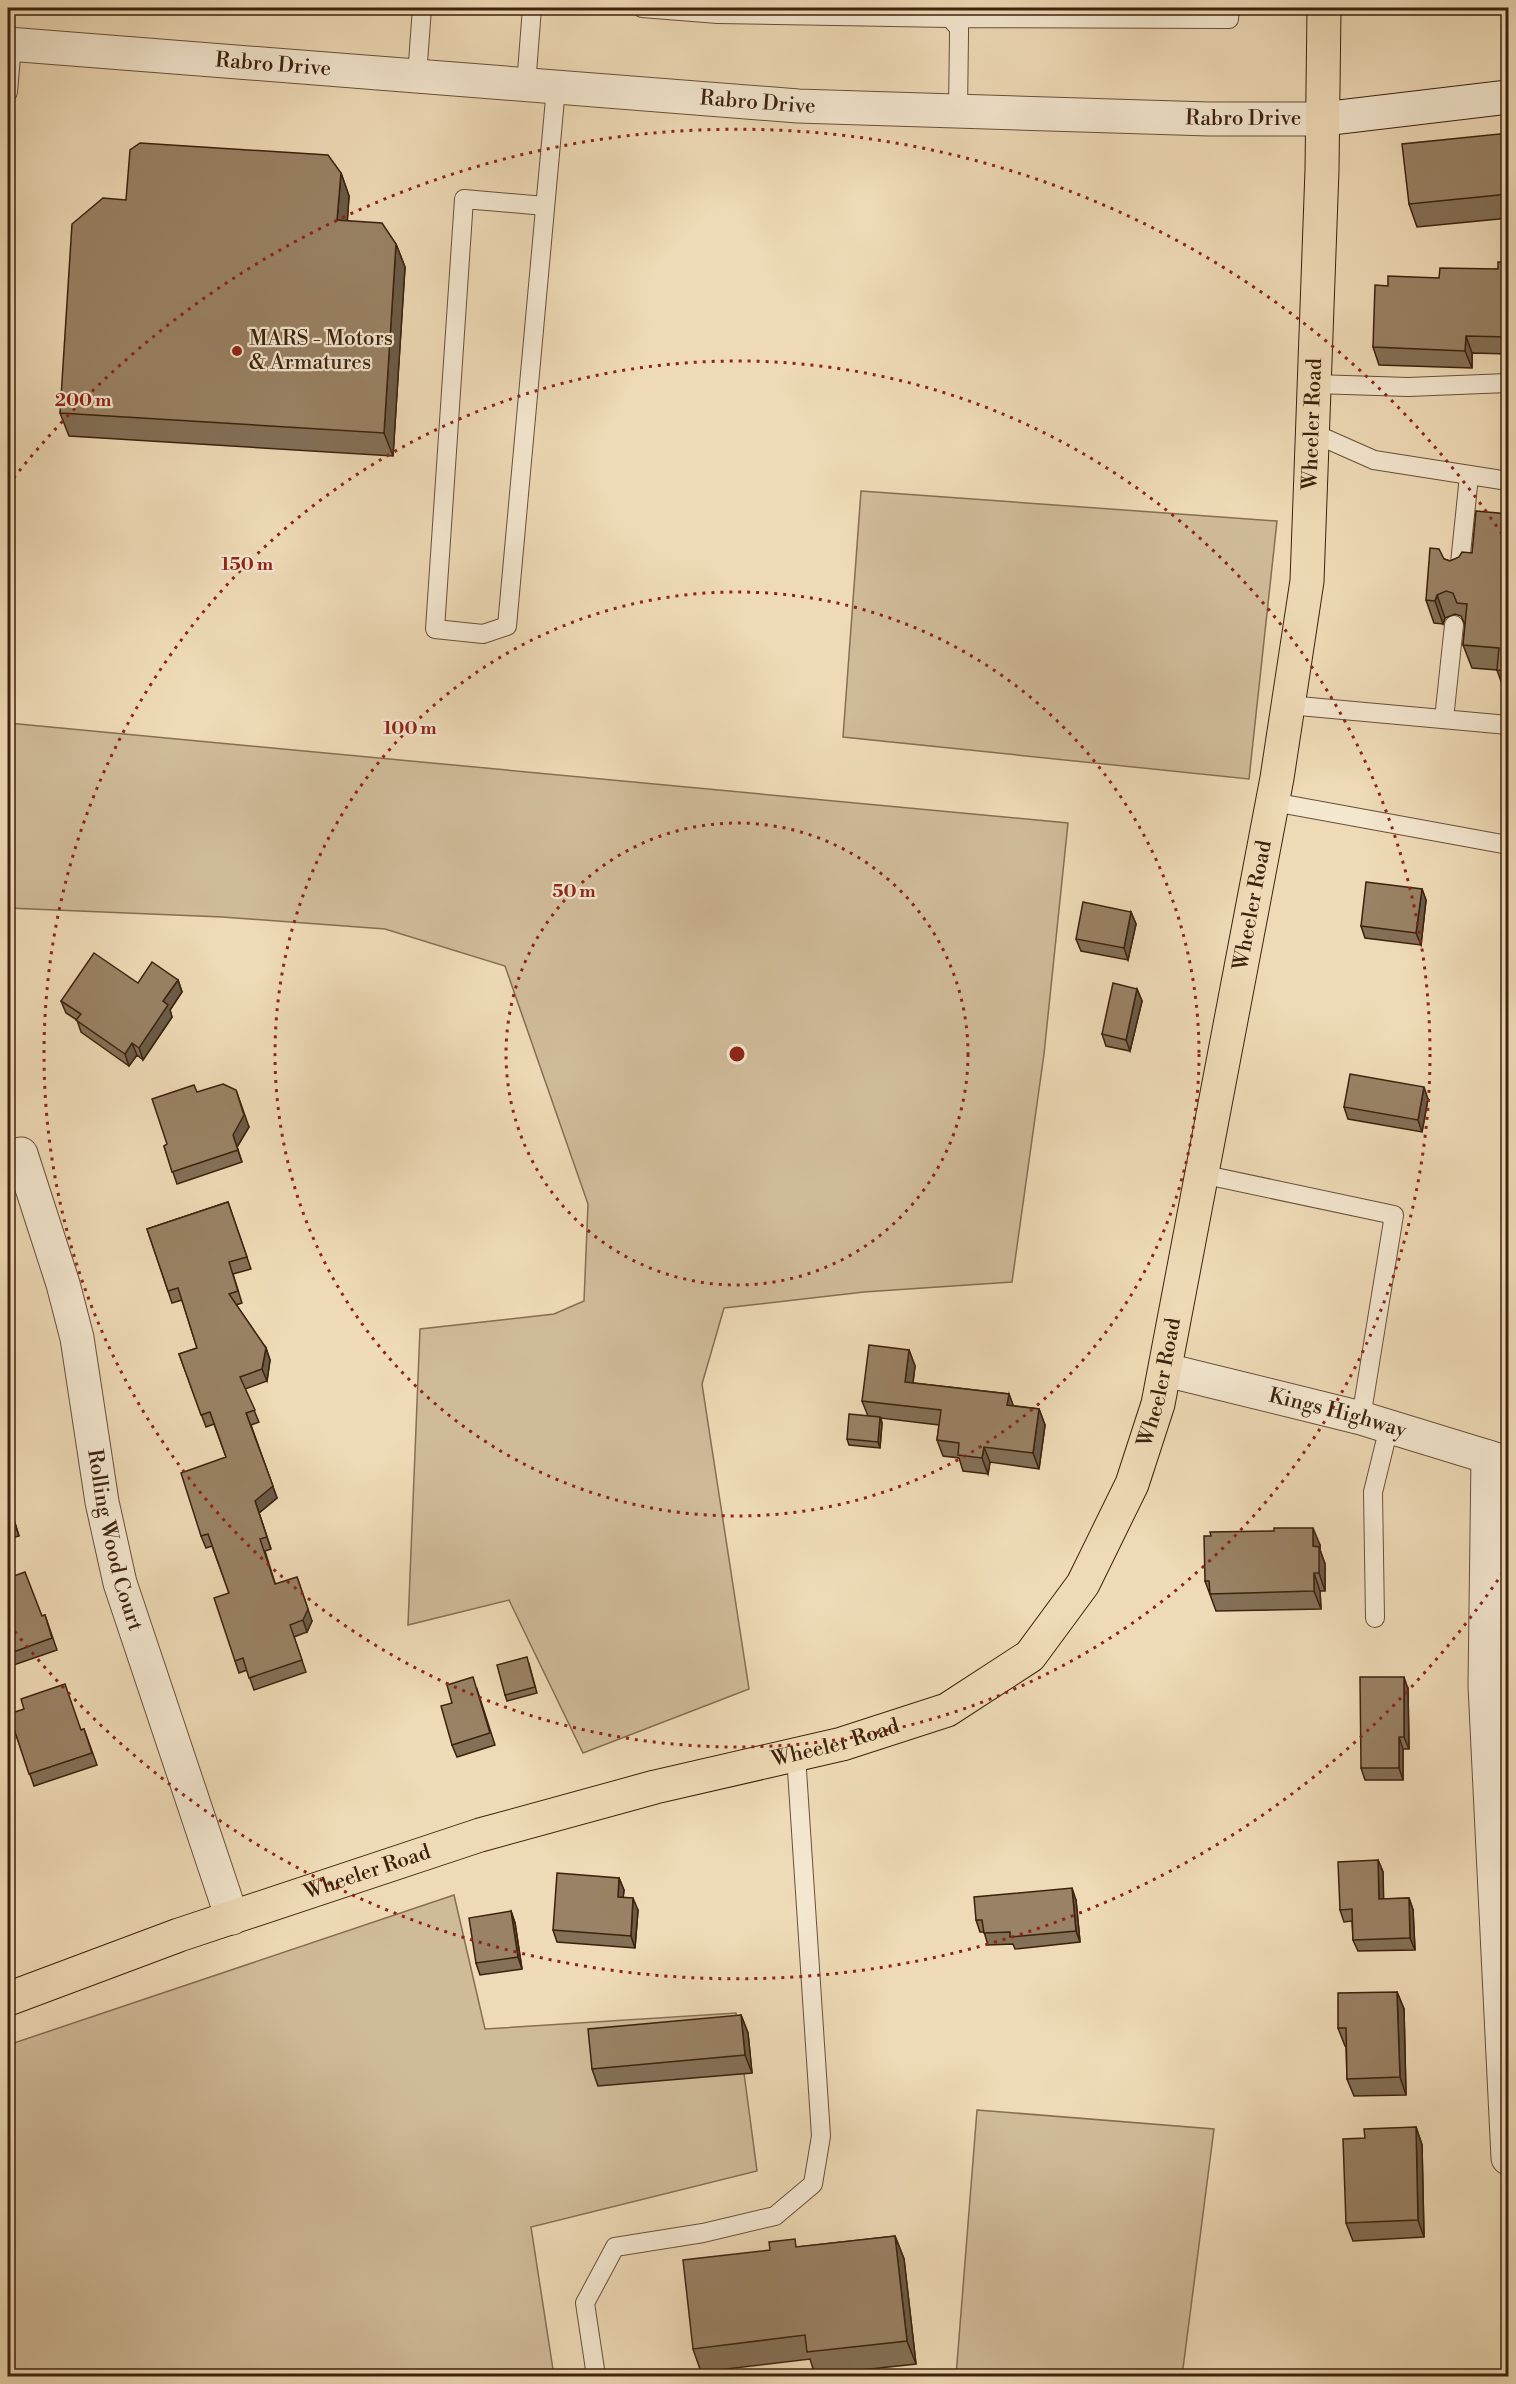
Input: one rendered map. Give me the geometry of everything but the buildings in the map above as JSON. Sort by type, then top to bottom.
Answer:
[{"type":"main road","name":"Wheeler Road","points":[[8,1999],[232,1918],[480,1835],[655,1787],[842,1744],[947,1710],[1029,1656],[1083,1584],[1132,1484],[1158,1404],[1166,1370],[1201,1174],[1273,802],[1288,705],[1306,581],[1315,384],[1324,8]]},
{"type":"street","name":"Rabro Drive","points":[[10,44],[798,106],[1209,119],[1323,119],[1509,97]]},
{"type":"street","name":"Rolling Wood Court","points":[[21,1154],[63,1284],[77,1338],[102,1502],[120,1583],[232,1918]]},
{"type":"street","name":"Kings Highway","points":[[1166,1370],[1375,1422],[1498,1460]]},
{"type":"street","points":[[1498,1460],[1485,1686],[1509,2158]]},
{"type":"lane","points":[[417,76],[422,8]]},
{"type":"lane","points":[[642,8],[718,14],[1229,19],[1230,8]]},
{"type":"lane","points":[[531,9],[541,86],[545,206],[507,626],[483,634],[435,629],[464,199],[545,206]]},
{"type":"lane","points":[[951,18],[959,28],[958,111]]},
{"type":"lane","points":[[8,92],[10,44]]},
{"type":"lane","points":[[1315,384],[1408,387],[1509,383]]},
{"type":"lane","points":[[1313,434],[1374,460],[1509,481]]},
{"type":"lane","points":[[1459,573],[1469,476]]},
{"type":"lane","points":[[1444,719],[1454,625]]},
{"type":"lane","points":[[1288,705],[1509,725]]},
{"type":"lane","points":[[1273,802],[1509,844]]},
{"type":"lane","points":[[1201,1174],[1394,1215],[1375,1422],[1373,1492],[1375,1618]]},
{"type":"lane","points":[[596,2376],[585,2303],[615,2247],[703,2233],[775,2216],[813,2184],[821,2136],[796,1755]]},
{"type":"shaded area","points":[[861,491],[1277,521],[1249,779],[843,737]]},
{"type":"shaded area","points":[[8,723],[1068,823],[1044,1054],[1012,1282],[864,1292],[724,1308],[702,1384],[749,1689],[583,1753],[509,1600],[408,1625],[420,1329],[554,1314],[584,1301],[588,1204],[505,966],[385,929],[222,917],[8,908]]},
{"type":"shaded area","points":[[454,1895],[485,2029],[736,2013],[757,2171],[531,2227],[554,2376],[8,2376],[8,2045]]},
{"type":"shaded area","points":[[977,2110],[1214,2129],[1182,2376],[956,2376]]},
{"type":"place","name":"MARS - Motors & Armatures","points":[[237,351]]}]
